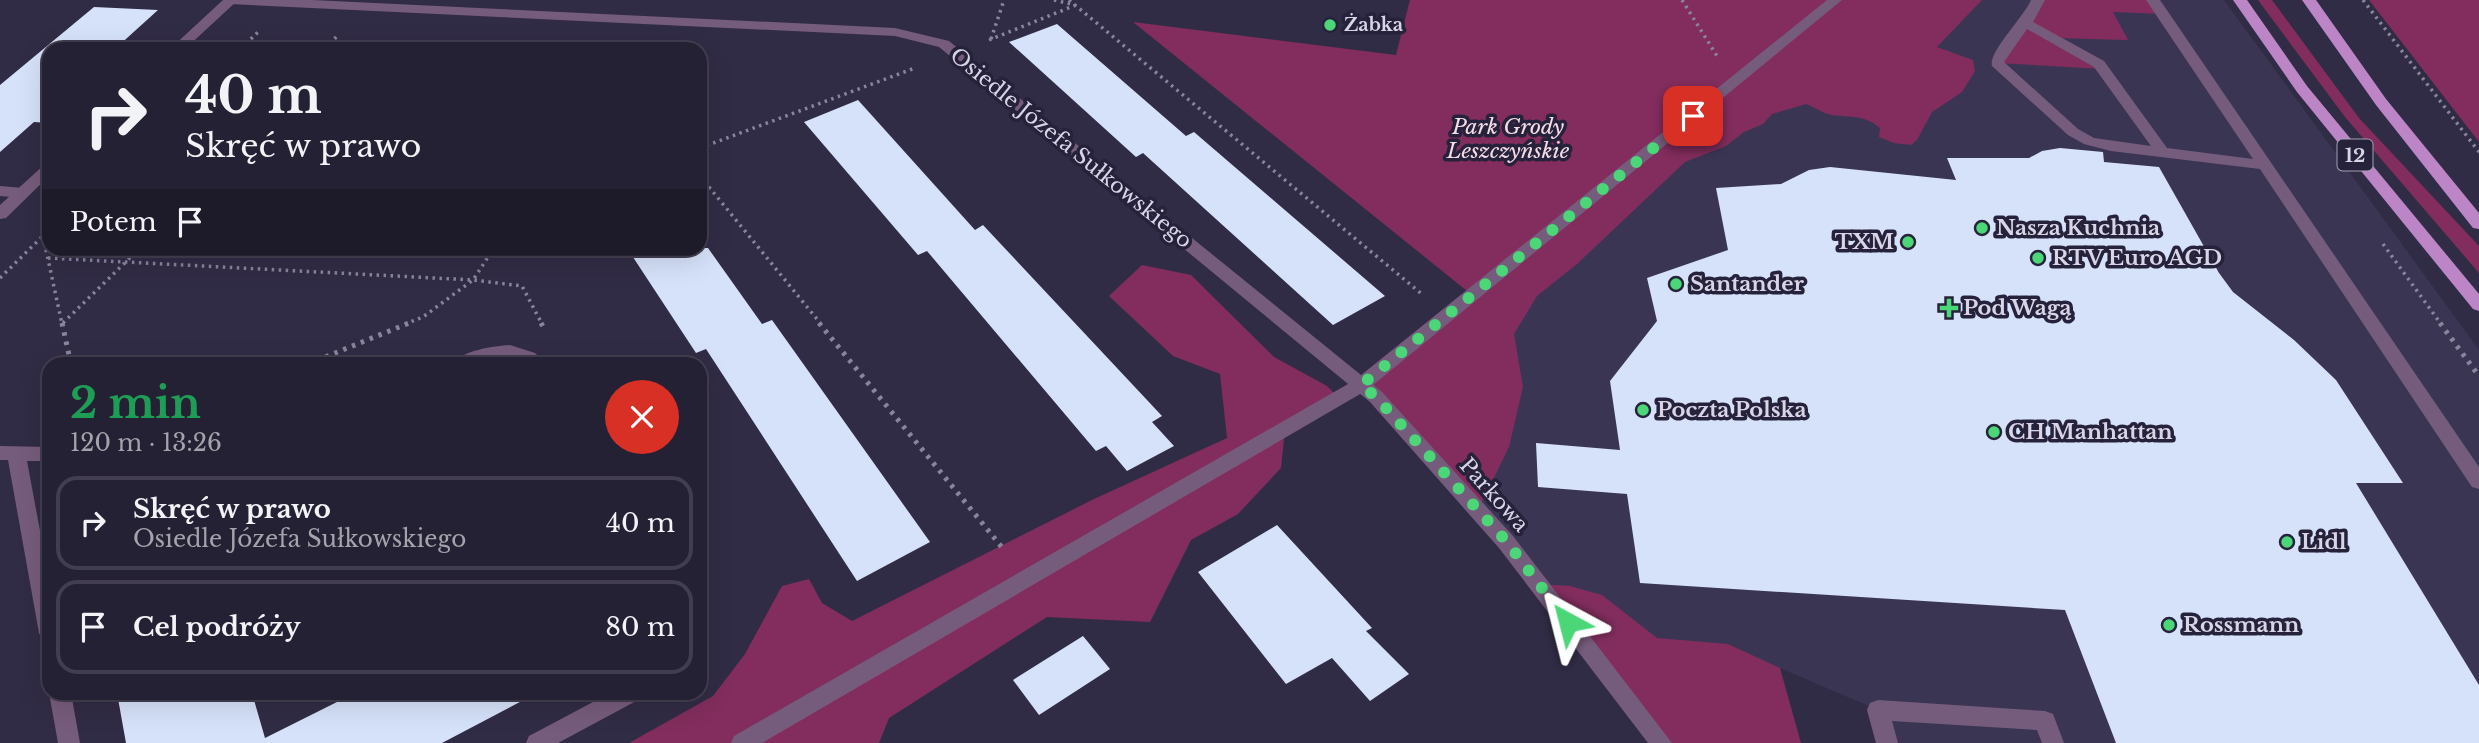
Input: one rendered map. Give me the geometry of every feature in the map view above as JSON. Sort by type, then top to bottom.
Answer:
[{"type":"main road","name":"12","points":[[2240,0],[2302,89],[2479,305]]},
{"type":"main road","name":"12","points":[[2309,0],[2381,102],[2479,224]]},
{"type":"street","points":[[185,42],[230,0]]},
{"type":"street","name":"Osiedle Józefa Sułkowskiego","points":[[230,0],[895,32],[944,44],[1361,385]]},
{"type":"street","points":[[742,743],[1361,385],[1835,0]]},
{"type":"street","points":[[2038,0],[2027,24],[1998,55],[1997,63],[2080,137],[2099,144],[2262,165]]},
{"type":"street","points":[[2153,0],[2262,165],[2479,482]]},
{"type":"street","points":[[2027,24],[2081,52],[2099,65],[2163,153]]},
{"type":"street","points":[[0,214],[42,174]]},
{"type":"street","points":[[0,191],[23,192]]},
{"type":"street","points":[[481,357],[495,352],[518,357]]},
{"type":"street","name":"Parkowa","points":[[1361,385],[1376,397],[1507,542],[1661,743]]},
{"type":"street","points":[[42,454],[8,453],[42,602]]},
{"type":"street","points":[[61,700],[69,743]]},
{"type":"street","points":[[537,743],[617,700]]},
{"type":"street","points":[[1887,743],[1878,710],[2045,720],[2053,743]]},
{"type":"path","points":[[991,39],[1004,0]]},
{"type":"path","points":[[1054,0],[1076,5]]},
{"type":"path","points":[[1069,0],[1447,316]]},
{"type":"path","points":[[1682,0],[1733,83]]},
{"type":"path","points":[[2362,0],[2479,152]]},
{"type":"path","points":[[707,145],[955,54],[1076,5]]},
{"type":"path","points":[[707,185],[1027,579]]},
{"type":"path","points":[[0,278],[42,237]]},
{"type":"path","points":[[62,323],[133,256]]},
{"type":"path","points":[[325,357],[423,317],[473,280],[489,256]]},
{"type":"path","points":[[69,357],[48,258],[473,280],[522,286],[552,342],[534,357]]},
{"type":"shaded area","points":[[1835,0],[2224,0],[2479,350],[2479,743],[1887,743],[1878,710],[1780,668],[1596,659],[1361,385]]},
{"type":"green space","name":"Park Grody Leszczyńskie","points":[[1410,0],[1982,0],[1937,47],[1973,60],[1975,71],[1962,92],[1932,112],[1917,140],[1911,145],[1894,143],[1879,137],[1880,128],[1868,120],[1829,114],[1806,104],[1772,114],[1763,124],[1744,132],[1726,146],[1685,162],[1577,264],[1537,296],[1514,334],[1523,387],[1509,447],[1478,510],[1361,385],[1472,295],[1133,22],[1396,55]]},
{"type":"green space","points":[[2038,0],[2153,0],[2162,14],[2113,12],[2128,40],[2054,38],[2102,69],[1997,63]]},
{"type":"green space","points":[[2258,0],[2272,0],[2359,118],[2479,246],[2479,273],[2345,117]]},
{"type":"green space","points":[[2369,0],[2479,0],[2479,142]]},
{"type":"green space","points":[[1142,265],[1191,275],[1274,357],[1327,386],[1339,398],[1285,429],[1281,468],[1238,514],[1191,540],[1150,622],[1047,617],[889,718],[879,743],[629,743],[713,696],[745,654],[782,586],[809,579],[822,603],[852,621],[1094,499],[1227,438],[1220,374],[1173,356],[1109,296]]},
{"type":"green space","points":[[1539,584],[1570,586],[1602,595],[1657,638],[1728,644],[1780,668],[1801,743],[1661,743]]},
{"type":"building","points":[[94,7],[158,10],[123,42],[52,42]]},
{"type":"building","points":[[1057,24],[1186,136],[1194,132],[1385,296],[1333,325],[1143,153],[1136,157],[1009,42]]},
{"type":"building","points":[[42,50],[42,123],[34,122],[0,152],[0,85]]},
{"type":"building","points":[[858,100],[975,230],[983,225],[1162,416],[1152,422],[1174,446],[1127,471],[1106,446],[1096,451],[927,251],[918,255],[804,122]]},
{"type":"building","name":"CH Manhattan","points":[[2060,148],[2103,152],[2104,162],[2159,167],[2219,273],[2233,292],[2294,340],[2336,380],[2403,483],[2356,483],[2479,685],[2479,743],[2116,743],[2065,610],[1640,583],[1627,494],[1538,487],[1536,443],[1620,450],[1610,381],[1657,321],[1647,278],[1728,250],[1716,188],[1781,184],[1809,170],[1830,167],[1956,180],[1947,158],[2029,158],[2042,151]]},
{"type":"building","points":[[708,248],[762,324],[772,320],[930,542],[857,581],[706,349],[696,353],[632,256],[707,256]]},
{"type":"building","points":[[1277,525],[1372,628],[1366,631],[1409,674],[1370,701],[1332,658],[1286,684],[1198,572]]},
{"type":"building","points":[[1083,636],[1110,669],[1039,715],[1013,680]]},
{"type":"building","points":[[118,700],[254,700],[265,738],[341,700],[524,700],[442,743],[126,743]]},
{"type":"place","name":"Żabka","points":[[1330,25]]},
{"type":"place","name":"Nasza Kuchnia","points":[[1982,228]]},
{"type":"place","name":"TXM","points":[[1908,242]]},
{"type":"place","name":"RTV Euro AGD","points":[[2038,258]]},
{"type":"place","name":"Santander","points":[[1676,284]]},
{"type":"place","name":"Pod Wagą","points":[[1949,308]]},
{"type":"place","name":"Poczta Polska","points":[[1643,410]]},
{"type":"place","name":"CH Manhattan","points":[[1994,432]]},
{"type":"place","name":"Lidl","points":[[2287,542]]},
{"type":"place","name":"Rossmann","points":[[2169,625]]},
{"type":"route","points":[[1568,622],[1507,542],[1376,397],[1361,385],[1693,116]]}]
